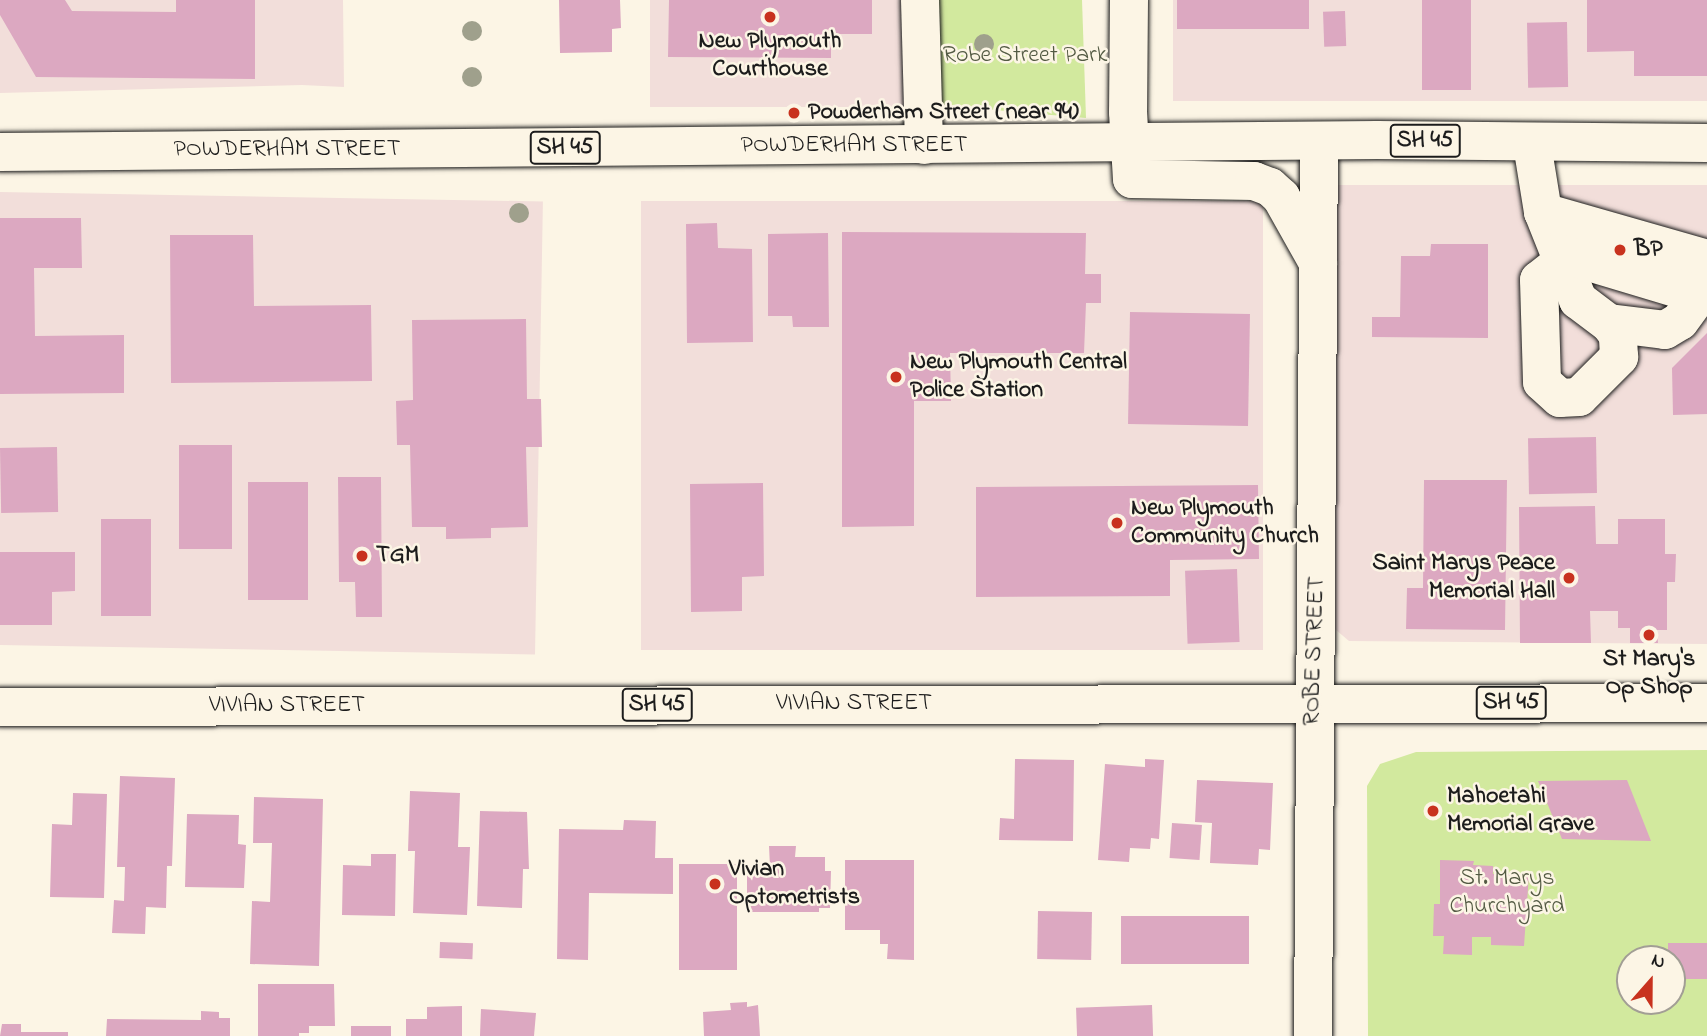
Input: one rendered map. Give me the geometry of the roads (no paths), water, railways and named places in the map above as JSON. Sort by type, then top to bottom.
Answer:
[{"type":"main road","points":[[920,0],[924,145]]},
{"type":"main road","points":[[1129,0],[1129,142],[1132,179],[1254,181],[1270,187],[1281,197],[1320,265]]},
{"type":"main road","name":"POWDERHAM STREET","points":[[0,152],[1129,142],[1707,143]]},
{"type":"main road","name":"ROBE STREET","points":[[1313,1036],[1315,702],[1318,664],[1319,142]]},
{"type":"main road","points":[[1532,144],[1543,212],[1578,300],[1609,323],[1618,335],[1619,357],[1579,397],[1560,398],[1542,382],[1539,280],[1561,258]]},
{"type":"main road","points":[[1543,212],[1704,279]]},
{"type":"main road","points":[[1561,258],[1704,279]]},
{"type":"main road","points":[[1609,323],[1665,330],[1680,321],[1704,279]]},
{"type":"main road","name":"VIVIAN STREET","points":[[0,708],[1315,702],[1707,703]]},
{"type":"place","name":"New Plymouth Courthouse","points":[[770,17]]},
{"type":"place","name":"Powderham Street (near 94)","points":[[794,113]]},
{"type":"place","name":"BP","points":[[1620,250]]},
{"type":"place","name":"New Plymouth Central Police Station","points":[[896,377]]},
{"type":"place","name":"New Plymouth Community Church","points":[[1117,523]]},
{"type":"place","name":"TGM","points":[[362,556]]},
{"type":"place","name":"Saint Marys Peace Memorial Hall","points":[[1569,578]]},
{"type":"place","name":"St Mary's Op Shop","points":[[1649,635]]},
{"type":"place","name":"Mahoetahi Memorial Grave","points":[[1433,811]]},
{"type":"place","name":"Vivian Optometrists","points":[[715,884]]},
{"type":"park label","name":"Robe Street Park","points":[[1025,56]]},
{"type":"park label","name":"St. Marys Churchyard","points":[[1507,893]]}]
